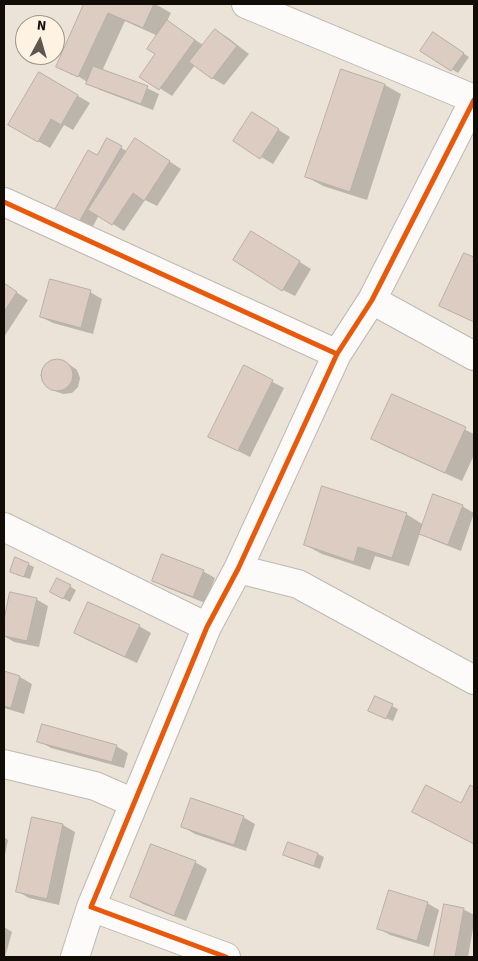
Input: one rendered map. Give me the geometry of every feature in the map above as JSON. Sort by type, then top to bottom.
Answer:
[{"type":"street","points":[[75,957],[91,907],[207,627],[238,569],[337,354],[372,300],[474,100],[246,4]]},
{"type":"street","points":[[4,202],[337,354]]},
{"type":"street","points":[[372,300],[474,356]]},
{"type":"street","points":[[4,527],[207,627]]},
{"type":"street","points":[[238,569],[298,584],[474,680]]},
{"type":"street","points":[[4,764],[95,786],[134,803]]},
{"type":"street","points":[[91,907],[226,957]]},
{"type":"building","points":[[84,4],[154,4],[143,28],[108,13],[78,77],[56,67],[57,65],[65,65],[65,47]]},
{"type":"building","points":[[167,20],[195,40],[159,90],[139,77],[155,54],[147,49]]},
{"type":"building","points":[[215,29],[237,46],[212,79],[189,62]]},
{"type":"building","points":[[433,32],[464,53],[451,71],[420,51]]},
{"type":"building","points":[[93,66],[148,86],[141,104],[86,84]]},
{"type":"building","points":[[341,69],[385,84],[350,192],[305,177]]},
{"type":"building","points":[[39,72],[78,95],[61,125],[51,119],[38,142],[8,125]]},
{"type":"building","points":[[252,112],[279,129],[260,159],[233,141]]},
{"type":"building","points":[[107,138],[122,146],[79,222],[55,209],[88,150],[97,155]]},
{"type":"building","points":[[135,138],[170,161],[144,201],[133,193],[112,225],[88,210]]},
{"type":"building","points":[[251,231],[300,261],[282,291],[233,260]]},
{"type":"building","points":[[464,253],[474,257],[474,322],[439,306]]},
{"type":"building","points":[[50,279],[91,290],[81,328],[40,317]]},
{"type":"building","points":[[4,283],[17,292],[4,312]]},
{"type":"building","points":[[57,359],[69,363],[73,375],[69,387],[57,391],[45,387],[41,375],[45,363]]},
{"type":"building","points":[[244,365],[273,380],[238,451],[208,437]]},
{"type":"building","points":[[392,394],[466,427],[445,473],[371,439]]},
{"type":"building","points":[[322,486],[407,513],[392,558],[358,547],[354,562],[304,545]]},
{"type":"building","points":[[433,494],[463,505],[448,545],[419,534]]},
{"type":"building","points":[[162,554],[204,570],[193,597],[152,581]]},
{"type":"building","points":[[15,557],[29,563],[24,577],[10,572]]},
{"type":"building","points":[[57,578],[71,585],[63,599],[50,592]]},
{"type":"building","points":[[10,592],[37,598],[27,641],[4,636],[4,620]]},
{"type":"building","points":[[88,602],[140,625],[125,657],[74,633]]},
{"type":"building","points":[[4,671],[20,676],[11,708],[4,706]]},
{"type":"building","points":[[375,696],[393,704],[386,719],[368,711]]},
{"type":"building","points":[[42,724],[117,745],[112,762],[37,742]]},
{"type":"building","points":[[426,785],[461,803],[470,785],[474,787],[474,844],[412,812]]},
{"type":"building","points":[[191,798],[244,816],[234,845],[181,827]]},
{"type":"building","points":[[32,817],[63,824],[47,899],[16,892]]},
{"type":"building","points":[[288,842],[318,853],[314,866],[283,855]]},
{"type":"building","points":[[151,844],[196,861],[174,916],[130,897]]},
{"type":"building","points":[[389,890],[428,902],[417,941],[377,929]]},
{"type":"building","points":[[444,904],[464,908],[455,957],[434,957]]},
{"type":"cycle path","points":[[226,957],[91,907],[207,627],[238,569],[337,354],[372,300],[474,100]]},
{"type":"cycle path","points":[[4,202],[337,354]]}]
